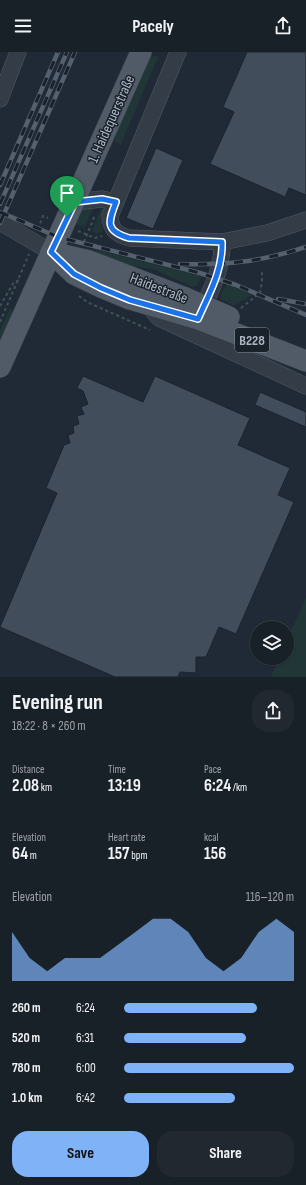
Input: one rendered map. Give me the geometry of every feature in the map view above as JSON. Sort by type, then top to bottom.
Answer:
[{"type":"main road","name":"1. Haidequerstraße","points":[[0,367],[141,52]]},
{"type":"main road","name":"Haidestraße","points":[[51,252],[74,274],[101,288],[148,305],[201,312],[235,319],[306,356]]},
{"type":"main road","name":"Haidestraße","points":[[51,252],[89,261],[306,361]]},
{"type":"street","points":[[0,99],[18,52]]},
{"type":"street","points":[[178,52],[110,216],[111,226],[116,234],[129,238],[222,242],[267,233],[306,220]]},
{"type":"street","points":[[75,202],[102,199],[116,202]]},
{"type":"street","name":"Haidestraße","points":[[0,222],[51,252]]},
{"type":"street","points":[[201,312],[216,278],[221,256],[222,242]]},
{"type":"street","points":[[148,305],[159,318],[306,386]]},
{"type":"path","points":[[38,229],[43,216],[52,220]]},
{"type":"path","points":[[84,244],[87,235]]},
{"type":"path","points":[[0,323],[25,264]]},
{"type":"path","points":[[240,309],[260,293],[262,271]]},
{"type":"path","points":[[0,306],[14,282],[19,280]]},
{"type":"green space","points":[[153,56],[158,57],[121,144],[115,142],[116,134],[150,58]]},
{"type":"green space","points":[[104,202],[107,202],[102,222],[103,231],[96,234],[92,230]]},
{"type":"green space","points":[[95,204],[85,227],[75,224],[82,209]]},
{"type":"green space","points":[[96,250],[202,276],[197,285],[193,287],[153,269],[131,266],[95,253]]},
{"type":"green space","points":[[228,284],[252,295],[234,305],[220,299],[221,292]]},
{"type":"green space","points":[[10,308],[12,309],[12,315],[0,343],[0,330]]},
{"type":"green space","points":[[306,598],[306,677],[271,677],[276,665],[294,665],[294,625]]},
{"type":"building","points":[[247,52],[306,52],[306,195],[289,188],[285,197],[210,164],[234,112],[223,107]]},
{"type":"building","points":[[156,148],[183,160],[153,229],[126,218]]},
{"type":"building","points":[[83,376],[143,402],[155,376],[250,418],[238,445],[290,468],[278,495],[294,502],[236,634],[219,627],[206,657],[196,657],[196,673],[180,672],[178,677],[115,677],[0,627],[57,493],[46,488],[64,445],[70,443],[68,435],[74,433],[73,426],[79,424],[77,416],[84,414],[81,407],[88,404],[83,391],[77,388]]},
{"type":"building","points":[[260,392],[306,412],[306,427],[255,405]]},
{"type":"railway","points":[[0,185],[58,52]]},
{"type":"railway","points":[[0,204],[67,52]]},
{"type":"railway","points":[[0,223],[75,52]]},
{"type":"railway","points":[[0,212],[58,237],[200,273],[236,285],[306,315]]},
{"type":"railway","points":[[180,264],[244,262],[274,256],[306,247]]},
{"type":"railway","points":[[278,299],[306,304]]},
{"type":"route","points":[[102,199],[116,202],[110,216],[111,226],[116,234],[129,238],[222,242],[220,264],[216,278],[198,319],[130,300],[101,288],[74,274],[51,252],[67,217],[75,202],[102,199]]}]
